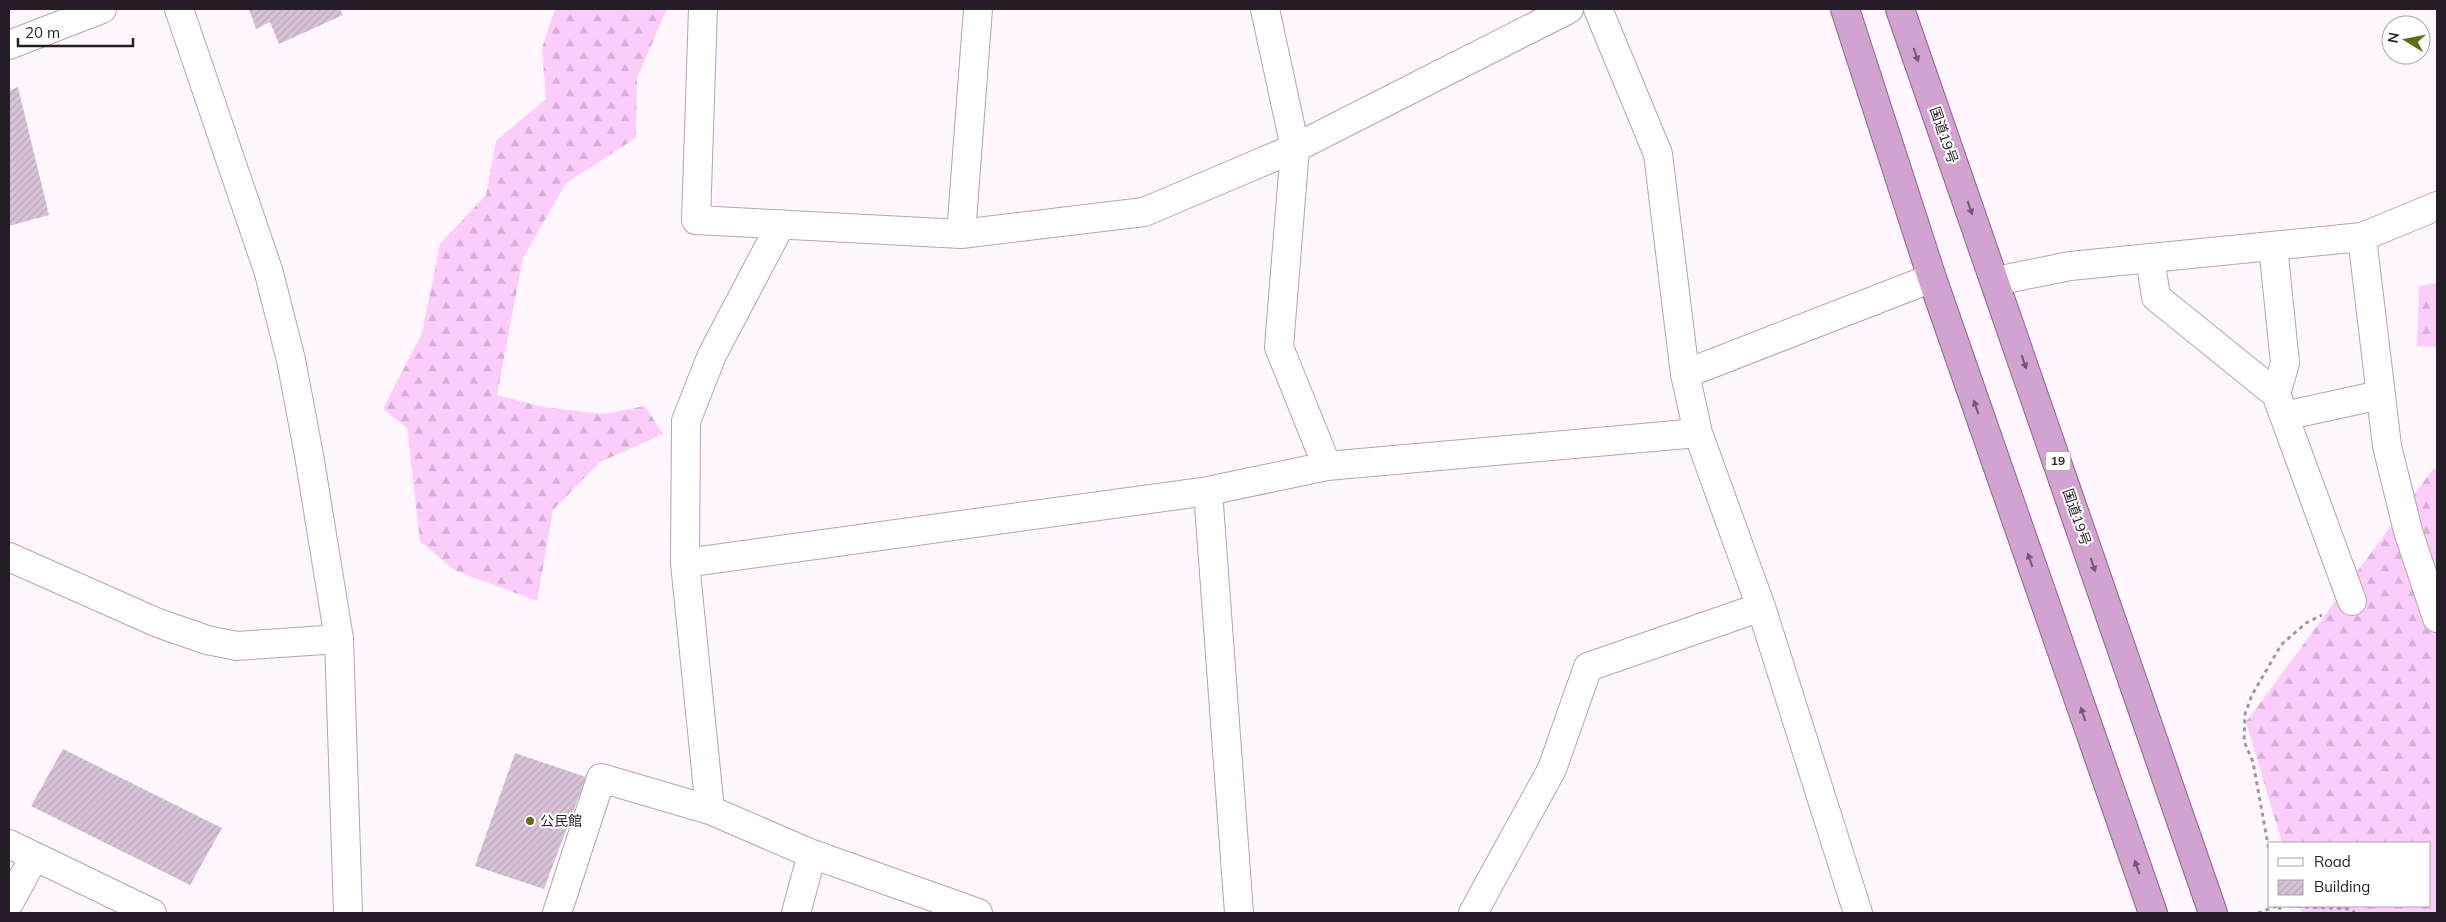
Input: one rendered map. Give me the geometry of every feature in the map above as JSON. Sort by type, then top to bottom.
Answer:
[{"type":"highway","points":[[1845,9],[1932,278],[2153,913]]},
{"type":"highway","name":"国道19号","points":[[1900,9],[1996,281],[2213,913]]},
{"type":"street","points":[[9,45],[102,9]]},
{"type":"street","points":[[179,9],[272,282],[291,360],[309,455],[339,639],[348,913]]},
{"type":"street","points":[[703,9],[696,220],[961,234],[1144,212],[1295,148],[1569,9]]},
{"type":"street","points":[[961,234],[978,9]]},
{"type":"street","points":[[1265,9],[1295,148],[1278,347],[1327,466]]},
{"type":"street","points":[[1598,9],[1658,154],[1685,374],[1698,433],[1761,607],[1858,913]]},
{"type":"street","points":[[1996,281],[2070,266],[2362,237],[2437,206]]},
{"type":"street","points":[[710,810],[685,563],[686,421],[712,355],[781,224]]},
{"type":"street","points":[[2362,237],[2387,446],[2408,531],[2437,618]]},
{"type":"street","points":[[2273,246],[2285,363],[2280,405],[2352,600]]},
{"type":"street","points":[[2150,258],[2156,297],[2280,405],[2380,395]]},
{"type":"street","points":[[1685,374],[1932,278]]},
{"type":"street","points":[[685,563],[1208,492],[1327,466],[1698,433]]},
{"type":"street","points":[[1208,492],[1239,913]]},
{"type":"street","points":[[9,557],[158,623],[207,640],[237,646],[339,639]]},
{"type":"street","points":[[1473,913],[1552,769],[1588,667],[1761,607]]},
{"type":"street","points":[[557,913],[601,778],[710,810],[812,854],[978,913]]},
{"type":"street","points":[[9,844],[152,913]]},
{"type":"street","points":[[796,913],[812,854]]},
{"type":"street","points":[[9,903],[34,857]]},
{"type":"path","points":[[2268,845],[2253,762],[2244,741],[2244,714],[2252,695],[2281,645],[2306,623],[2352,600]]},
{"type":"path","points":[[2258,913],[2275,907]]},
{"type":"path","points":[[2310,907],[2350,909],[2355,913]]},
{"type":"green space","points":[[555,9],[667,9],[637,78],[636,138],[566,183],[523,258],[497,395],[543,407],[603,414],[645,406],[663,434],[600,462],[553,510],[537,601],[454,570],[420,541],[407,428],[383,409],[422,333],[440,244],[486,195],[496,141],[546,99],[542,48]]},
{"type":"green space","points":[[2437,283],[2437,347],[2417,346],[2419,286]]},
{"type":"green space","points":[[2433,469],[2437,469],[2437,913],[2302,913],[2300,907],[2431,907],[2431,842],[2282,842],[2246,722]]},
{"type":"building","points":[[249,9],[340,9],[343,15],[279,44],[270,22],[256,29]]},
{"type":"building","points":[[18,87],[49,215],[9,226],[9,91]]},
{"type":"building","points":[[63,749],[222,828],[190,885],[31,806]]},
{"type":"building","name":"公民館","points":[[515,753],[586,777],[544,889],[475,866]]},
{"type":"place","name":"公民館","points":[[530,821]]}]
